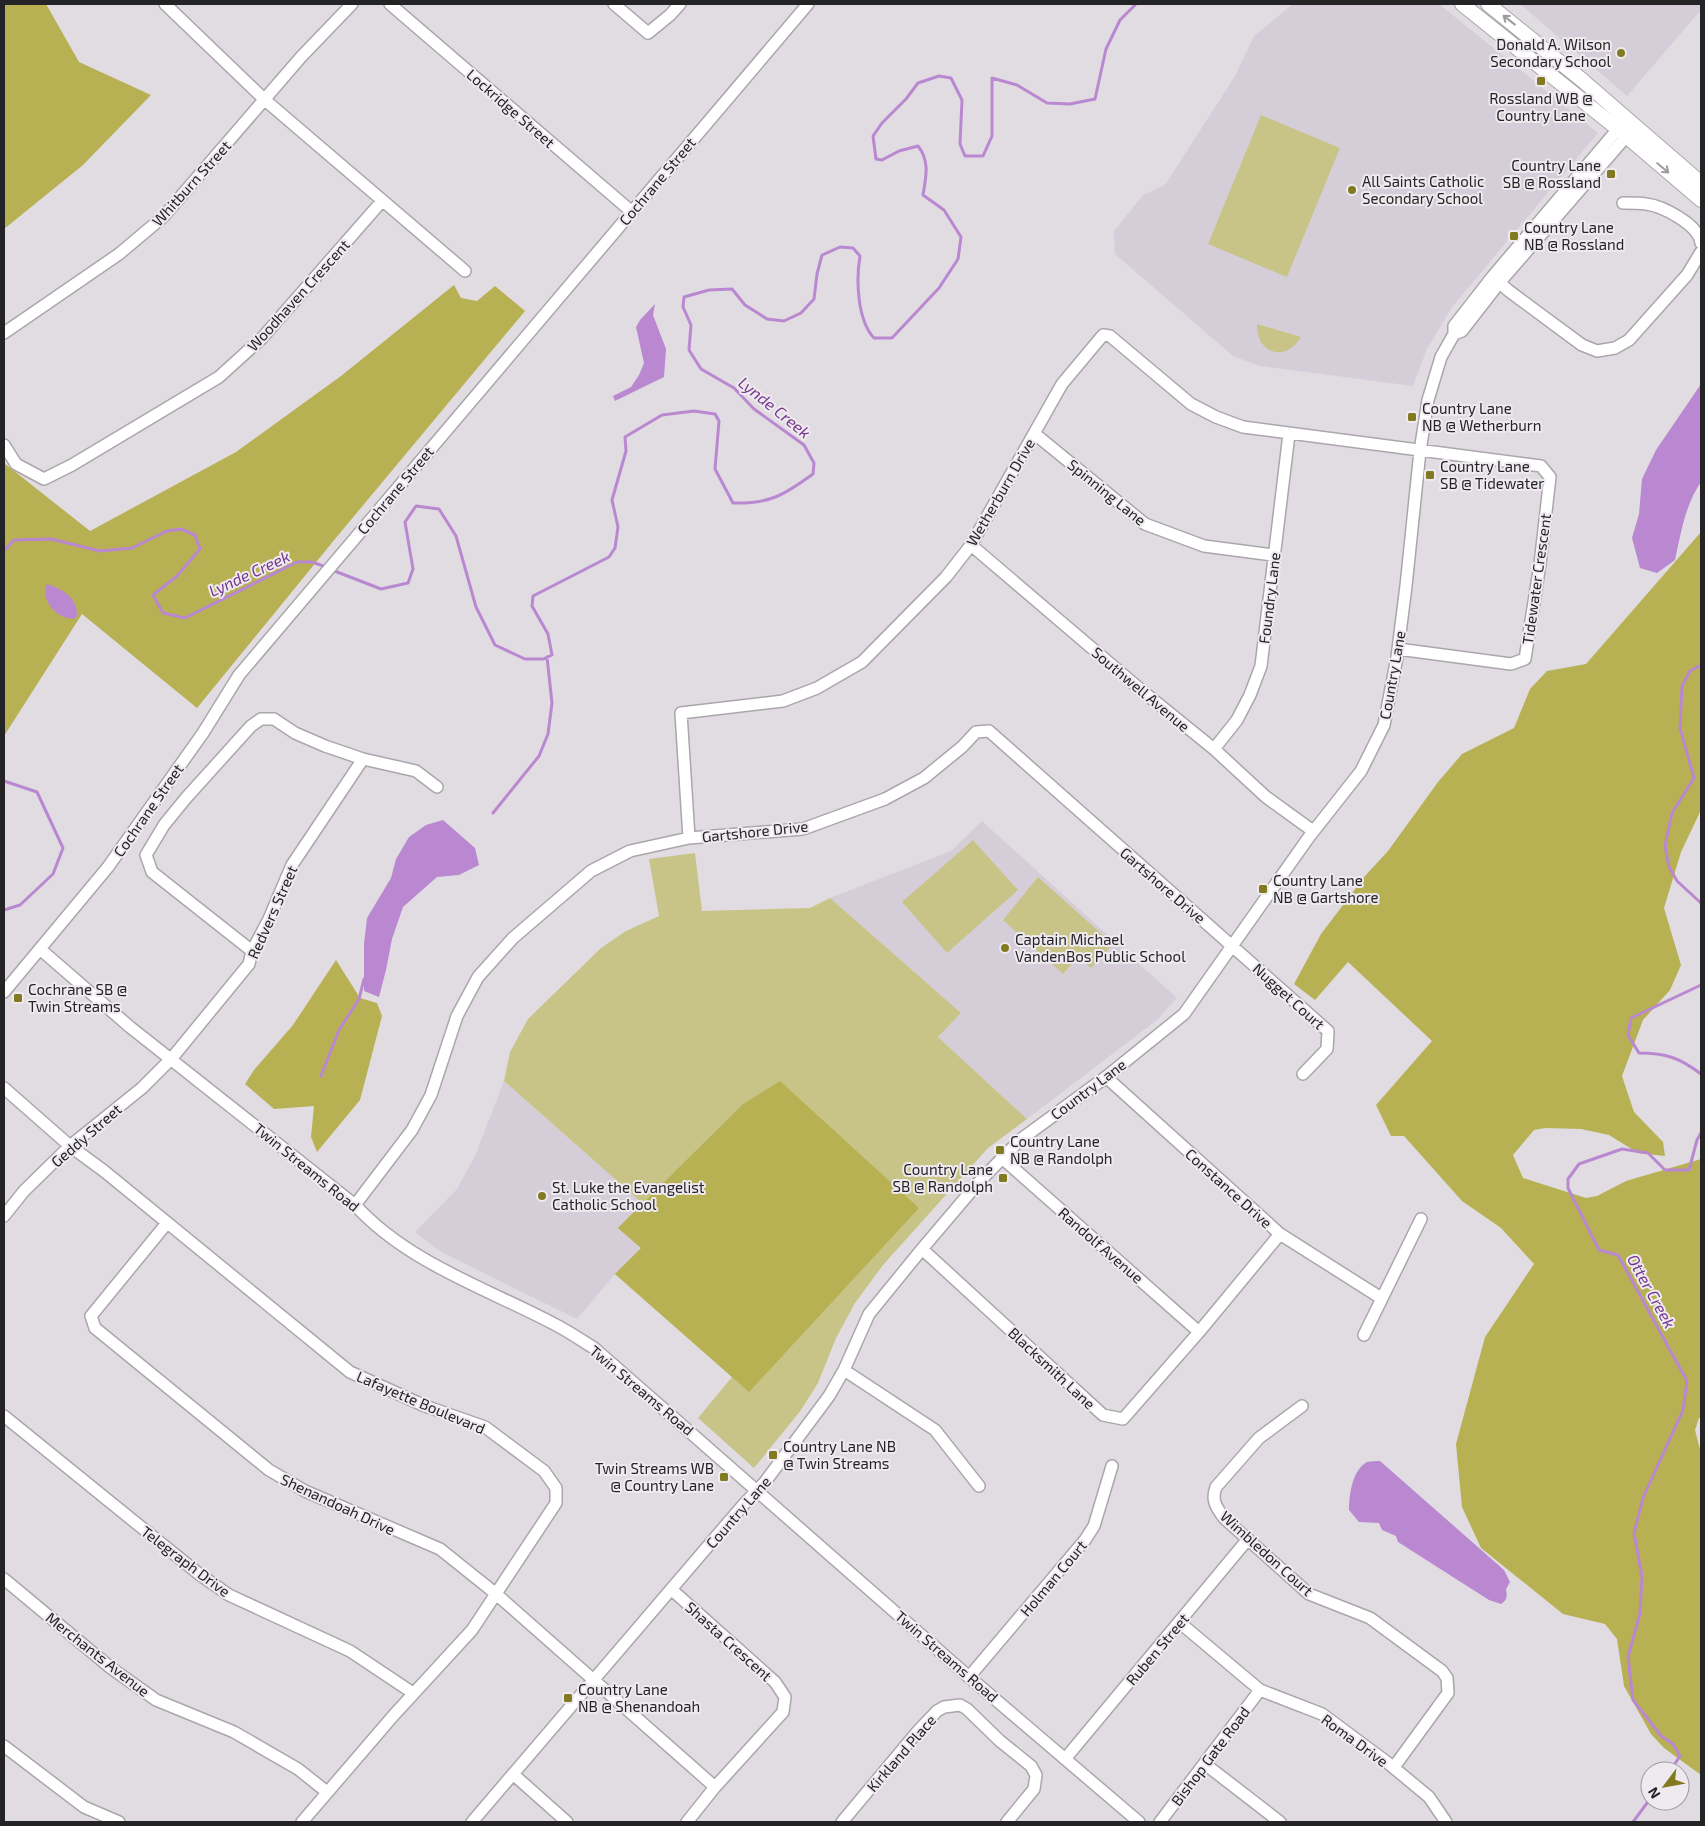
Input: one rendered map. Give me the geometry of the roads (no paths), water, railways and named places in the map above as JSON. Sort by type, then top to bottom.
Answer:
[{"type":"main road","points":[[1462,4],[1701,183]]},
{"type":"main road","points":[[1488,4],[1582,80],[1626,127],[1701,200]]},
{"type":"street","points":[[165,4],[265,100],[466,271]]},
{"type":"street","name":"Whitburn Street","points":[[4,333],[119,254],[164,216],[301,56],[352,4]]},
{"type":"street","name":"Lockridge Street","points":[[390,4],[632,212]]},
{"type":"street","points":[[614,4],[648,33],[670,16],[680,4]]},
{"type":"street","name":"Cochrane Street","points":[[4,992],[108,867],[203,732],[240,675],[808,4]]},
{"type":"street","name":"Country Lane","points":[[472,1822],[765,1482],[829,1396],[844,1370],[870,1314],[922,1249],[978,1183],[1020,1140],[1106,1077],[1184,1014],[1313,831],[1361,771],[1384,725],[1398,649],[1420,450],[1428,400],[1441,357],[1454,334],[1454,326],[1626,127]]},
{"type":"street","name":"Woodhaven Crescent","points":[[4,445],[16,464],[44,479],[72,465],[219,377],[262,338],[382,201]]},
{"type":"street","points":[[1623,202],[1648,204],[1671,212],[1690,225],[1701,238],[1701,243]]},
{"type":"street","points":[[1496,279],[1582,345],[1597,351],[1615,348],[1629,340],[1687,274],[1701,252]]},
{"type":"street","name":"Wetherburn Drive","points":[[689,838],[681,714],[783,701],[817,688],[862,662],[946,577],[970,545],[1062,384],[1103,335],[1110,336],[1191,404],[1216,417],[1243,427],[1420,450]]},
{"type":"street","name":"Spinning Lane","points":[[1035,434],[1145,524],[1204,546],[1274,555]]},
{"type":"street","name":"Foundry Lane","points":[[1214,749],[1237,720],[1261,666],[1288,434]]},
{"type":"street","name":"Tidewater Crescent","points":[[1398,649],[1512,664],[1525,659],[1540,564],[1550,477],[1541,466],[1420,450]]},
{"type":"street","name":"Southwell Avenue","points":[[970,545],[1141,690],[1214,749],[1266,797],[1313,831]]},
{"type":"street","points":[[252,951],[152,872],[146,855],[164,825],[251,726],[261,719],[274,720],[295,733],[326,746],[363,759],[416,771],[437,787]]},
{"type":"street","name":"Gartshore Drive","points":[[355,1205],[412,1130],[431,1095],[457,1016],[478,977],[513,938],[591,871],[630,851],[689,838],[803,829],[885,799],[924,778],[962,748],[976,732],[989,732],[1232,946]]},
{"type":"street","name":"Redvers Street","points":[[172,1058],[249,964],[252,951],[269,920],[292,865],[363,759]]},
{"type":"street","name":"Nugget Court","points":[[1232,946],[1328,1032],[1326,1049],[1303,1074]]},
{"type":"street","name":"Twin Streams Road","points":[[40,949],[130,1026],[403,1245],[433,1265],[556,1325],[594,1348],[969,1677],[1139,1822]]},
{"type":"street","name":"Geddy Street","points":[[4,1216],[24,1191],[70,1146],[142,1088],[172,1058]]},
{"type":"street","name":"Constance Drive","points":[[1106,1077],[1280,1234],[1199,1332]]},
{"type":"street","name":"Lafayette Boulevard","points":[[4,1088],[70,1146],[350,1372],[425,1406],[485,1427],[544,1471],[556,1488],[556,1503],[472,1630],[413,1693],[302,1822]]},
{"type":"street","name":"Randolf Avenue","points":[[1002,1158],[1199,1332]]},
{"type":"street","points":[[1364,1335],[1421,1219]]},
{"type":"street","name":"Shenandoah Drive","points":[[167,1223],[92,1316],[95,1328],[269,1470],[306,1492],[440,1549],[495,1593],[594,1682],[716,1787]]},
{"type":"street","points":[[1280,1234],[1382,1298]]},
{"type":"street","name":"Blacksmith Lane","points":[[922,1249],[1102,1415],[1123,1419],[1199,1332]]},
{"type":"street","points":[[844,1370],[935,1430],[980,1486]]},
{"type":"street","name":"Wimbledon Court","points":[[1302,1406],[1259,1438],[1216,1487],[1213,1494],[1215,1505],[1224,1518],[1309,1594],[1370,1618],[1442,1671],[1447,1678],[1448,1693],[1394,1767]]},
{"type":"street","name":"Telegraph Drive","points":[[4,1416],[199,1574],[229,1596],[350,1651],[413,1693]]},
{"type":"street","name":"Holman Court","points":[[969,1677],[1085,1540],[1094,1526],[1112,1466]]},
{"type":"street","name":"Ruben Street","points":[[1065,1759],[1248,1539]]},
{"type":"street","name":"Merchants Avenue","points":[[4,1578],[111,1668],[156,1700],[234,1732],[298,1769],[327,1792]]},
{"type":"street","name":"Shasta Crescent","points":[[672,1590],[775,1682],[785,1697],[783,1712],[687,1822]]},
{"type":"street","name":"Roma Drive","points":[[1179,1622],[1260,1690],[1322,1714],[1394,1767],[1429,1796],[1446,1822]]},
{"type":"street","name":"Bishop Gate Road","points":[[1160,1822],[1260,1690]]},
{"type":"street","name":"Kirkland Place","points":[[842,1822],[937,1711],[944,1707],[960,1705],[967,1708],[1000,1741],[1031,1766],[1036,1775],[1034,1789],[1006,1822]]},
{"type":"street","points":[[4,1746],[84,1807],[116,1822]]},
{"type":"street","points":[[1205,1764],[1280,1822]]},
{"type":"street","points":[[514,1775],[567,1822]]},
{"type":"waterway","name":"Lynde Creek","points":[[332,570],[381,589],[408,583],[413,569],[405,522],[416,506],[439,509],[456,536],[476,607],[495,645],[525,659],[543,659],[552,655],[548,634],[532,606],[533,596],[609,557],[615,548],[618,527],[612,500],[626,451],[625,437],[662,415],[694,411],[715,414],[719,421],[715,469],[733,503],[757,502],[776,497],[813,474],[814,463],[804,445],[754,409],[734,388],[701,369],[689,350],[691,325],[683,307],[684,297],[709,290],[732,289],[745,305],[767,319],[784,321],[801,313],[814,299],[817,274],[822,255],[840,247],[853,248],[860,256],[858,287],[864,321],[874,338],[892,338],[939,288],[958,259],[961,237],[944,210],[923,195],[926,163],[918,146],[899,151],[882,160],[876,159],[873,136],[882,123],[906,99],[918,83],[939,76],[951,78],[962,100],[960,144],[965,156],[983,156],[992,136],[992,78],[1017,85],[1047,103],[1070,104],[1095,99],[1106,49],[1120,20],[1136,4]]},
{"type":"waterway","name":"Lynde Creek","points":[[4,551],[14,540],[51,539],[100,551],[132,548],[167,531],[181,529],[195,535],[200,549],[177,576],[153,595],[163,613],[185,618],[297,562],[312,562],[326,567]]},
{"type":"waterway","points":[[493,813],[539,756],[548,734],[552,703],[547,657]]},
{"type":"waterway","name":"Otter Creek","points":[[1701,665],[1690,671],[1682,686],[1680,728],[1694,778],[1672,813],[1665,846],[1669,867],[1677,881],[1701,903]]},
{"type":"waterway","name":"Lynde Creek","points":[[4,781],[37,792],[63,848],[53,874],[20,905],[4,910]]},
{"type":"waterway","points":[[321,1076],[339,1030],[359,999],[364,979],[368,976]]},
{"type":"waterway","name":"Otter Creek","points":[[1701,985],[1631,1018],[1628,1035],[1639,1053],[1672,1057],[1701,1074]]},
{"type":"waterway","name":"Otter Creek","points":[[1677,1761],[1680,1756],[1673,1744],[1661,1736],[1633,1700],[1628,1657],[1640,1613],[1642,1576],[1634,1533],[1643,1498],[1683,1410],[1687,1381],[1618,1255],[1599,1250],[1568,1188],[1568,1179],[1579,1164],[1622,1149],[1648,1153],[1665,1170],[1689,1170],[1697,1140],[1701,1133]]},
{"type":"waterway","points":[[1633,1822],[1641,1811]]},
{"type":"place","name":"Donald A. Wilson Secondary School","points":[[1621,53]]},
{"type":"place","name":"Rossland WB @ Country Lane","points":[[1541,81]]},
{"type":"place","name":"Country Lane SB @ Rossland","points":[[1611,174]]},
{"type":"place","name":"All Saints Catholic Secondary School","points":[[1352,190]]},
{"type":"place","name":"Country Lane NB @ Rossland","points":[[1514,236]]},
{"type":"place","name":"Country Lane NB @ Wetherburn","points":[[1412,417]]},
{"type":"place","name":"Country Lane SB @ Tidewater","points":[[1430,475]]},
{"type":"place","name":"Country Lane NB @ Gartshore","points":[[1263,889]]},
{"type":"place","name":"Captain Michael VandenBos Public School","points":[[1005,948]]},
{"type":"place","name":"Cochrane SB @ Twin Streams","points":[[18,998]]},
{"type":"place","name":"Country Lane NB @ Randolph","points":[[1000,1150]]},
{"type":"place","name":"Country Lane SB @ Randolph","points":[[1003,1178]]},
{"type":"place","name":"St. Luke the Evangelist Catholic School","points":[[542,1196]]},
{"type":"place","name":"Country Lane NB @ Twin Streams","points":[[773,1455]]},
{"type":"place","name":"Twin Streams WB @ Country Lane","points":[[724,1477]]},
{"type":"place","name":"Country Lane NB @ Shenandoah","points":[[568,1698]]}]
